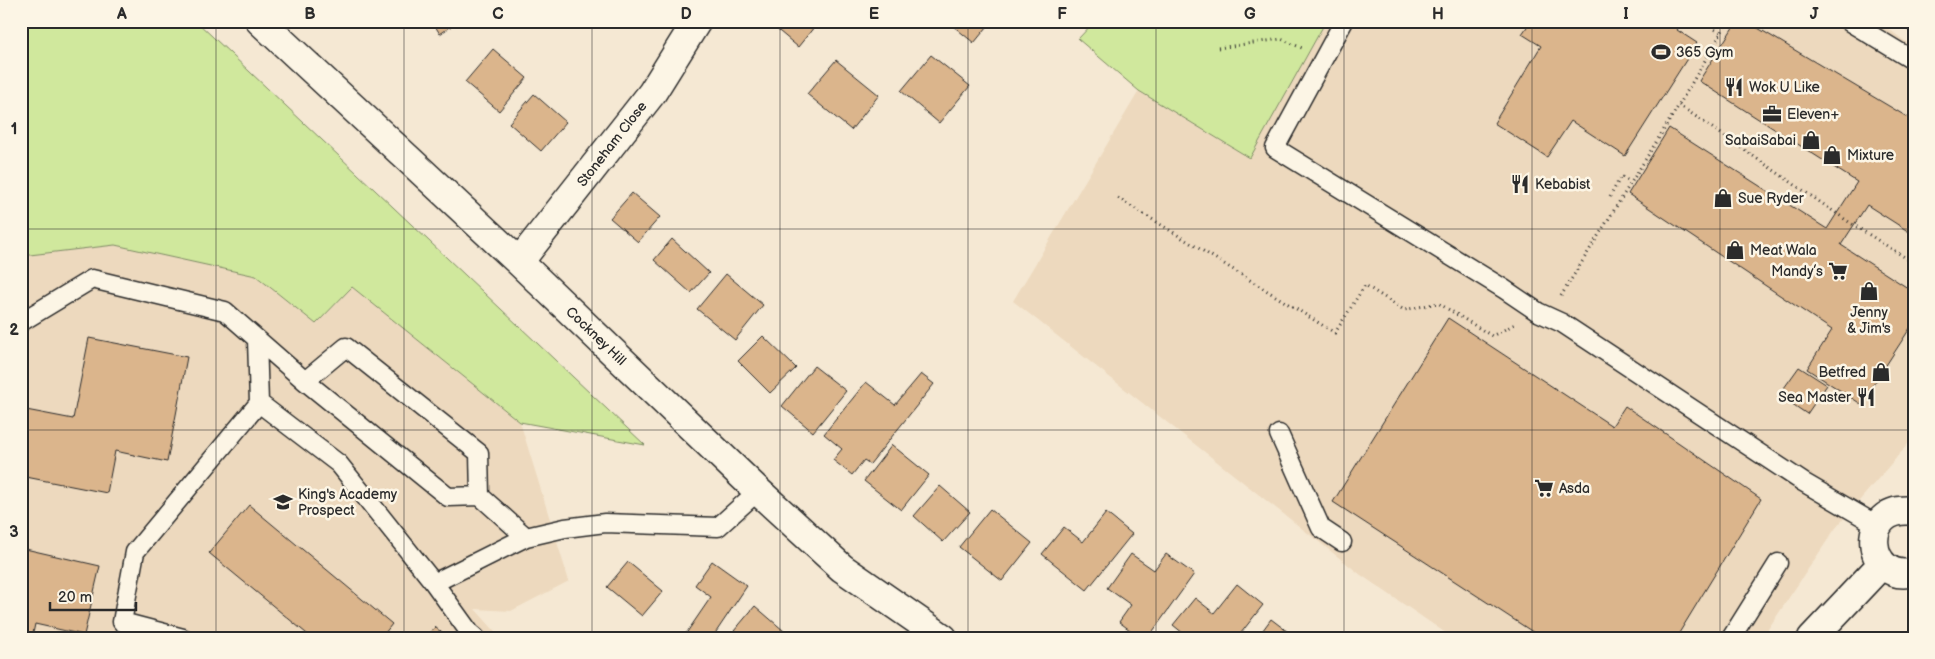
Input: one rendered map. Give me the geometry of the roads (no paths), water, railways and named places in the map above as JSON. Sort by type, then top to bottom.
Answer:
[{"type":"street","name":"Cockney Hill","points":[[260,21],[519,262],[758,491],[842,568],[943,638]]},
{"type":"street","name":"Stoneham Close","points":[[519,262],[652,93],[697,21]]},
{"type":"street","points":[[1914,510],[1894,511],[1885,516],[1874,534],[1873,545],[1876,555],[1882,564],[1890,570],[1899,573],[1914,572]]},
{"type":"street","points":[[1812,638],[1882,564]]},
{"type":"lane","points":[[1344,21],[1275,148],[1504,289],[1538,312],[1562,323],[1797,478],[1878,525]]},
{"type":"lane","points":[[1848,21],[1914,61]]},
{"type":"lane","points":[[21,322],[92,279],[225,311],[304,381],[448,497],[480,496],[526,537]]},
{"type":"lane","points":[[183,638],[122,622],[135,552],[259,403],[257,339]]},
{"type":"lane","points":[[304,381],[346,347],[479,453],[480,496]]},
{"type":"lane","points":[[259,403],[338,464],[434,583],[470,633],[476,638]]},
{"type":"lane","points":[[1279,434],[1321,528],[1342,542]]},
{"type":"lane","points":[[434,583],[526,537],[565,528],[605,523],[718,527],[758,491]]},
{"type":"lane","points":[[1731,638],[1778,563]]},
{"type":"place","name":"365 Gym","points":[[1661,52]]},
{"type":"place","name":"Wok U Like","points":[[1734,87]]},
{"type":"place","name":"Eleven+","points":[[1772,114]]},
{"type":"place","name":"SabaiSabai","points":[[1811,140]]},
{"type":"place","name":"Mixture","points":[[1832,155]]},
{"type":"place","name":"Kebabist","points":[[1520,184]]},
{"type":"place","name":"Sue Ryder","points":[[1723,198]]},
{"type":"place","name":"Meat Wala","points":[[1735,250]]},
{"type":"place","name":"Mandy’s","points":[[1838,271]]},
{"type":"place","name":"Jenny & Jim's","points":[[1869,291]]},
{"type":"place","name":"Betfred","points":[[1881,372]]},
{"type":"place","name":"Sea Master","points":[[1866,397]]},
{"type":"place","name":"Asda","points":[[1544,488]]},
{"type":"place","name":"King's Academy Prospect","points":[[283,502]]}]
